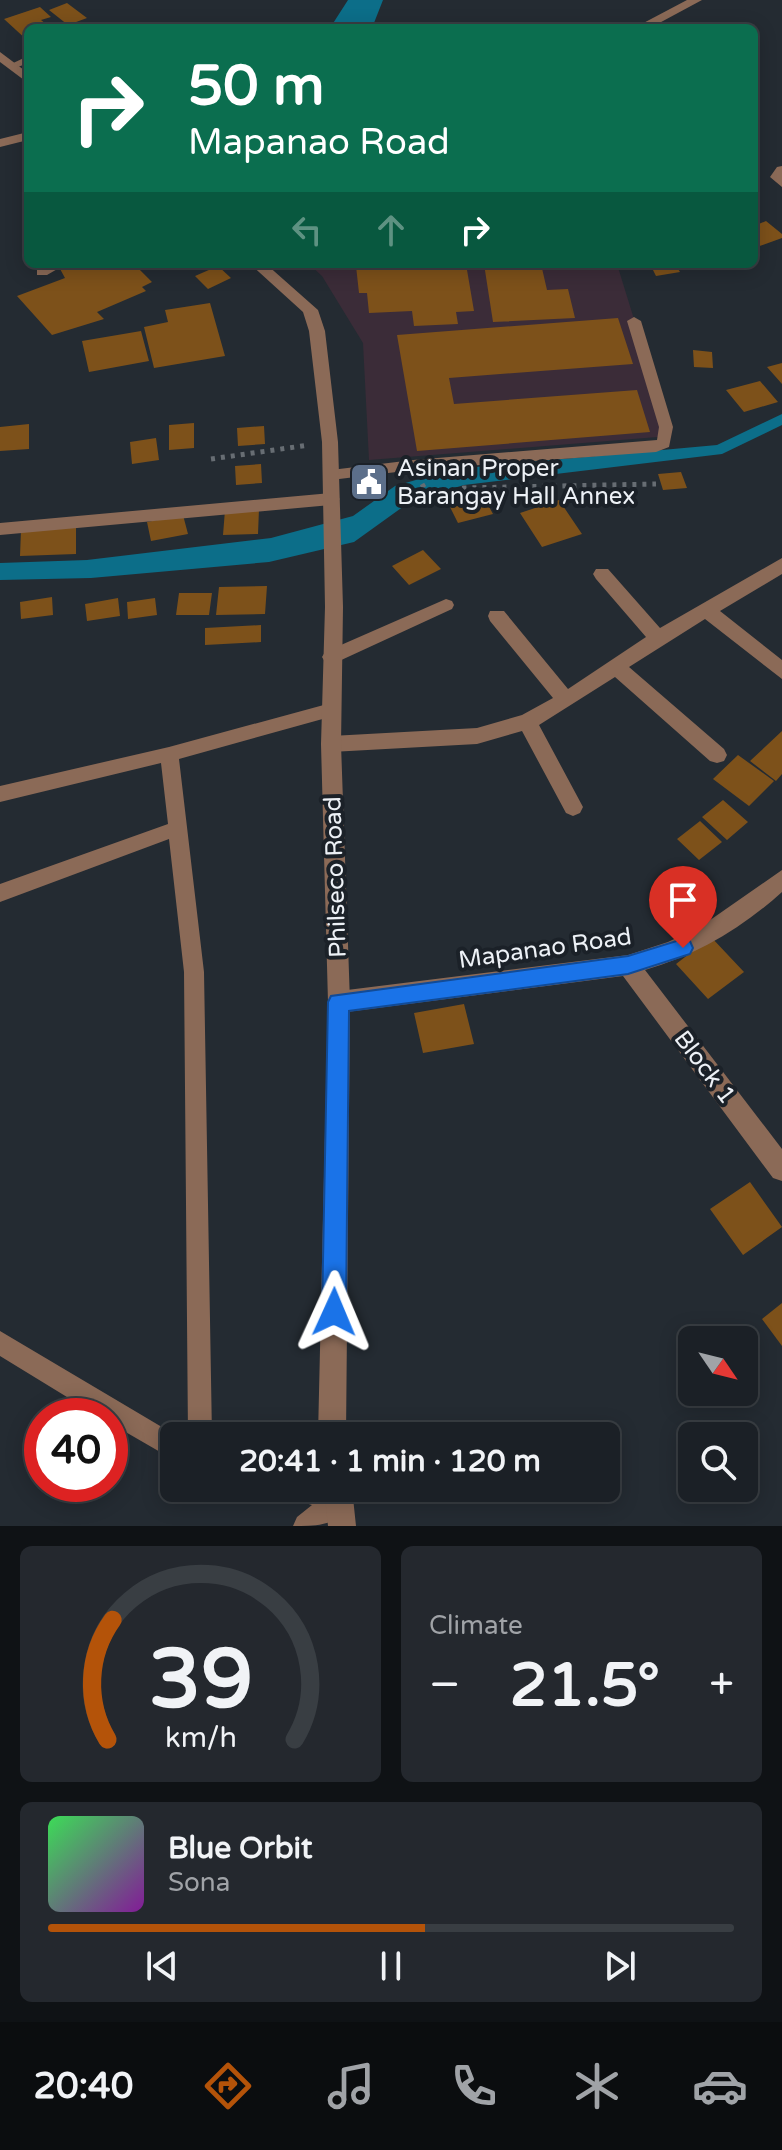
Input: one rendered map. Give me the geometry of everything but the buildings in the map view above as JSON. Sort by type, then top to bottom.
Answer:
[{"type":"street","points":[[648,24],[696,0]]},
{"type":"street","points":[[0,56],[24,76]]},
{"type":"street","points":[[0,143],[24,137]]},
{"type":"street","points":[[782,170],[777,177],[782,183]]},
{"type":"street","points":[[42,272],[50,268]]},
{"type":"street","name":"Philseco Road","points":[[262,268],[310,310],[317,331],[330,442],[334,607],[331,744],[339,1002],[332,1422]]},
{"type":"street","points":[[0,529],[332,508]]},
{"type":"street","points":[[331,744],[477,736],[527,722],[566,700],[658,638],[782,565]]},
{"type":"street","points":[[602,574],[658,638]]},
{"type":"street","points":[[706,610],[782,671]]},
{"type":"street","points":[[497,616],[566,700]]},
{"type":"street","points":[[616,667],[717,755]]},
{"type":"street","points":[[527,722],[573,807]]},
{"type":"street","name":"Mapanao Road","points":[[339,1002],[628,965],[661,956],[704,939],[759,900],[782,879]]},
{"type":"street","name":"Block 1","points":[[628,965],[782,1169]]},
{"type":"lane","points":[[13,66],[24,61]]},
{"type":"lane","points":[[331,475],[413,465],[656,447],[664,443],[666,427],[634,321]]},
{"type":"lane","points":[[331,657],[446,605]]},
{"type":"lane","points":[[0,794],[169,754],[331,710]]},
{"type":"lane","points":[[169,754],[194,972],[200,1422]]},
{"type":"lane","points":[[0,893],[178,828]]},
{"type":"lane","points":[[0,1343],[160,1440]]},
{"type":"lane","points":[[306,1526],[340,1505]]},
{"type":"path","points":[[211,459],[330,442]]},
{"type":"path","points":[[430,498],[464,488],[656,484]]},
{"type":"shaded area","points":[[313,268],[618,268],[670,436],[369,460],[363,343],[322,276]]},
{"type":"water","points":[[348,0],[383,0],[374,24],[333,24]]},
{"type":"water","points":[[782,414],[782,425],[722,454],[464,485],[411,501],[354,542],[269,562],[91,578],[0,580],[0,563],[87,560],[271,538],[353,516],[395,486],[454,469],[717,445]]},
{"type":"place","name":"Asinan Proper Barangay Hall Annex","points":[[369,482]]},
{"type":"route","points":[[334,1312],[339,1002],[628,965],[683,948]]}]
